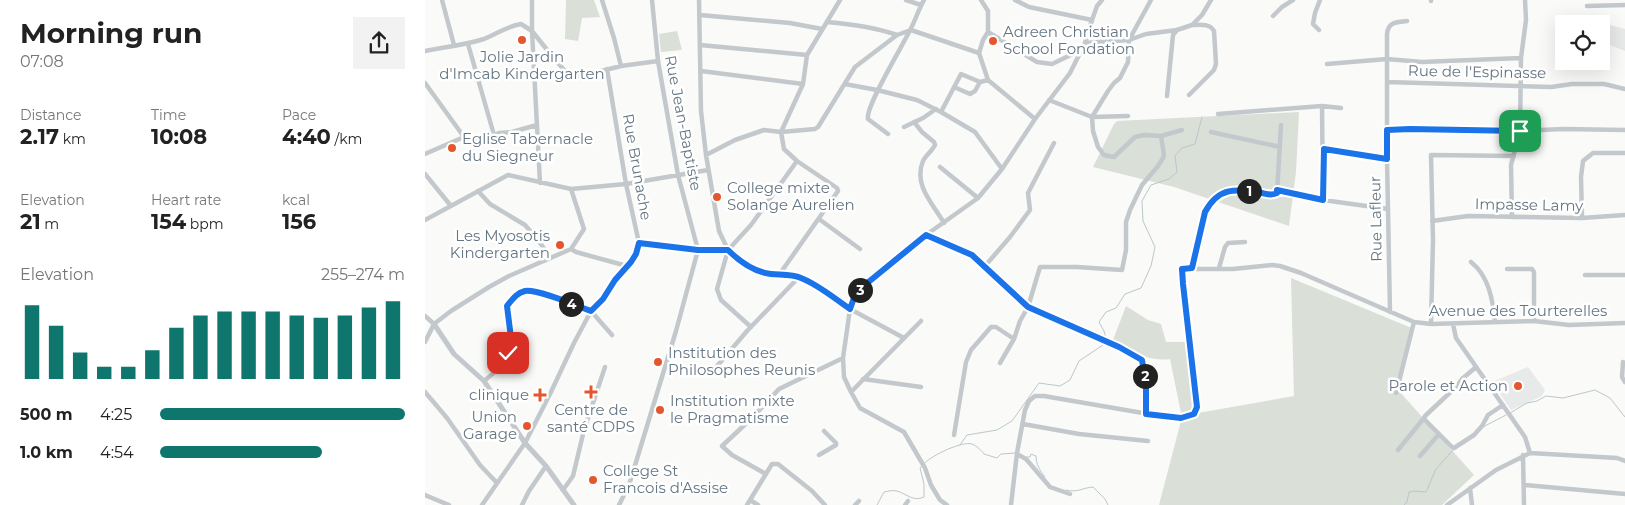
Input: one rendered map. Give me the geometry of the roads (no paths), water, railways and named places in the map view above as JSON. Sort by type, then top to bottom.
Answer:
[{"type":"street","points":[[443,0],[454,45]]},
{"type":"street","points":[[532,0],[540,183]]},
{"type":"street","points":[[602,0],[615,38],[621,66]]},
{"type":"street","name":"Rue Jean-Baptiste","points":[[651,0],[658,61],[678,174],[698,250]]},
{"type":"street","points":[[699,0],[701,111],[706,155],[719,230],[728,250],[755,270],[799,277],[850,309],[904,338]]},
{"type":"street","points":[[779,275],[837,192],[837,188],[797,161],[784,149],[781,132],[803,84],[807,55],[840,0]]},
{"type":"street","points":[[888,134],[868,119],[867,116],[877,90],[911,30],[922,2],[906,0]]},
{"type":"street","points":[[981,0],[988,11],[988,32],[979,52],[988,80],[1035,119]]},
{"type":"street","points":[[1015,0],[1029,7],[1091,20]]},
{"type":"street","points":[[947,505],[940,500],[931,485],[925,468],[905,432],[860,408],[851,392],[844,377],[843,358],[850,309],[855,295],[866,284],[926,235],[978,198],[1002,169],[1035,119],[1070,73],[1085,43],[1097,6],[1102,0]]},
{"type":"street","points":[[1151,0],[1129,40],[1128,62],[1121,78],[1108,91],[1092,117],[1095,140],[1098,148],[1104,155],[1109,157],[1117,156],[1135,137],[1144,135],[1161,136],[1182,130]]},
{"type":"street","points":[[1192,25],[1202,16],[1211,0]]},
{"type":"street","points":[[1273,16],[1293,0]]},
{"type":"street","points":[[1319,30],[1313,24],[1313,20],[1320,0]]},
{"type":"street","points":[[1512,217],[1511,166],[1520,131],[1521,58],[1525,0]]},
{"type":"street","points":[[1587,6],[1604,2],[1625,5]]},
{"type":"street","points":[[700,15],[790,23],[822,29]]},
{"type":"street","name":"Rue Lafleur","points":[[1390,312],[1387,28],[1395,22],[1407,20]]},
{"type":"street","points":[[827,22],[854,24],[897,35]]},
{"type":"street","points":[[425,51],[468,44],[487,38],[512,25],[521,24],[532,31],[567,73],[574,76],[582,76],[621,66],[658,61]]},
{"type":"street","points":[[1085,43],[1129,40],[1146,34],[1177,30],[1192,25],[1212,27],[1217,59],[1214,70],[1189,95]]},
{"type":"street","points":[[706,155],[735,140],[764,130],[781,132],[815,129],[855,67],[897,35],[911,30],[979,52]]},
{"type":"street","points":[[1167,96],[1173,35],[1177,30]]},
{"type":"street","points":[[988,32],[1037,62],[1052,64],[1081,50]]},
{"type":"street","points":[[890,40],[901,47]]},
{"type":"street","points":[[468,44],[494,135]]},
{"type":"street","points":[[701,45],[807,55]]},
{"type":"street","points":[[1327,64],[1387,59],[1422,62],[1521,58]]},
{"type":"street","name":"Rue Brunache","points":[[482,505],[525,444],[591,311],[603,299],[615,280],[636,254],[639,243],[626,184],[607,69]]},
{"type":"street","points":[[701,71],[803,84]]},
{"type":"street","points":[[941,112],[961,74],[980,82],[988,80]]},
{"type":"street","points":[[954,87],[969,94],[975,91],[980,82]]},
{"type":"street","name":"Rue de l'Espinasse","points":[[1387,82],[1551,87],[1572,84],[1604,84],[1625,89]]},
{"type":"street","points":[[845,84],[917,100],[936,109],[975,132],[1002,169]]},
{"type":"street","points":[[426,86],[464,137],[470,141],[486,139],[494,135],[537,125]]},
{"type":"street","points":[[1049,100],[1092,117],[1128,116]]},
{"type":"street","points":[[1322,106],[1324,149],[1323,200]]},
{"type":"street","points":[[1218,114],[1322,106],[1341,108]]},
{"type":"street","points":[[904,127],[936,109]]},
{"type":"street","points":[[914,122],[935,145],[923,160],[921,168],[922,187],[926,197],[944,223]]},
{"type":"street","points":[[1192,268],[1205,212],[1209,204],[1216,197],[1231,190],[1275,195],[1281,147],[1281,125]]},
{"type":"street","points":[[1387,130],[1625,130]]},
{"type":"street","points":[[1211,132],[1281,147]]},
{"type":"street","points":[[1000,363],[1014,339],[1028,307],[1040,267],[1122,270],[1126,250],[1129,210],[1142,185],[1163,158],[1161,136]]},
{"type":"street","points":[[425,154],[464,137]]},
{"type":"street","points":[[985,266],[999,251],[1030,210],[1028,193],[1054,143]]},
{"type":"street","points":[[1324,149],[1387,159]]},
{"type":"street","points":[[1582,218],[1581,177],[1583,161],[1593,153],[1625,152]]},
{"type":"street","points":[[1431,324],[1433,240],[1431,155],[1513,156]]},
{"type":"street","points":[[751,327],[721,300],[717,289],[728,250],[751,226],[797,161]]},
{"type":"street","points":[[940,167],[978,198]]},
{"type":"street","points":[[425,220],[508,176],[571,189],[626,184],[708,170]]},
{"type":"street","points":[[425,174],[451,206]]},
{"type":"street","points":[[425,342],[434,324],[489,286],[571,249],[584,229],[571,189]]},
{"type":"street","points":[[1277,190],[1323,200],[1388,209]]},
{"type":"street","points":[[478,191],[490,204],[525,225],[550,257]]},
{"type":"street","name":"Impasse Lamy","points":[[1432,221],[1468,216],[1582,218],[1625,215]]},
{"type":"street","points":[[819,219],[860,249]]},
{"type":"street","points":[[926,235],[972,255],[1028,307],[1112,344],[1142,360],[1146,384],[1146,414],[1044,396],[1035,396],[1029,401],[1025,410],[1017,454],[1011,505]]},
{"type":"street","points":[[1219,268],[1228,242],[1245,242]]},
{"type":"street","points":[[639,243],[698,250],[728,250]]},
{"type":"street","points":[[571,249],[627,266]]},
{"type":"street","points":[[619,505],[632,476],[676,332],[698,250]]},
{"type":"street","points":[[1471,262],[1480,271],[1490,293],[1495,322]]},
{"type":"street","name":"Avenue des Tourterelles","points":[[1146,414],[1181,418],[1194,414],[1197,407],[1182,269],[1233,269],[1272,265],[1287,267],[1414,322],[1453,324],[1534,321],[1569,325],[1625,323]]},
{"type":"street","points":[[1507,269],[1532,269],[1535,272],[1534,321]]},
{"type":"street","points":[[1585,275],[1625,275]]},
{"type":"street","points":[[712,372],[751,327],[799,277]]},
{"type":"street","points":[[484,381],[501,367],[508,353],[511,338],[507,306],[516,294],[526,291],[538,293],[591,311],[612,335]]},
{"type":"street","points":[[425,316],[434,324],[454,354],[484,381],[525,444],[546,466],[571,503]]},
{"type":"street","points":[[851,392],[921,321]]},
{"type":"street","points":[[1396,393],[1414,322]]},
{"type":"street","points":[[1453,324],[1456,338],[1525,437],[1530,453]]},
{"type":"street","points":[[954,435],[969,354],[991,327],[996,327],[1014,339]]},
{"type":"street","points":[[766,474],[732,455],[722,446],[752,418],[779,388],[843,358]]},
{"type":"street","points":[[1623,362],[1622,378],[1625,382]]},
{"type":"street","points":[[563,490],[573,476],[584,430],[605,367]]},
{"type":"street","points":[[1398,450],[1424,418],[1457,386],[1462,378],[1476,367]]},
{"type":"street","points":[[863,379],[921,387]]},
{"type":"street","points":[[425,392],[447,418],[480,465],[497,483]]},
{"type":"street","points":[[1424,418],[1455,448],[1474,435],[1488,415],[1503,406]]},
{"type":"street","points":[[1023,424],[1079,434],[1148,441]]},
{"type":"street","points":[[819,455],[832,448],[836,443],[824,431]]},
{"type":"street","points":[[1420,456],[1439,434]]},
{"type":"street","points":[[1447,505],[1495,470],[1530,453],[1617,458],[1625,461]]},
{"type":"street","points":[[1017,454],[1026,459],[1050,487],[1070,494]]},
{"type":"street","points":[[1523,455],[1524,505]]},
{"type":"street","points":[[758,505],[749,503],[772,464],[778,464],[783,466],[812,491],[825,505]]},
{"type":"street","points":[[522,505],[546,466]]},
{"type":"street","points":[[1525,485],[1625,494]]},
{"type":"street","points":[[1470,488],[1472,505]]},
{"type":"street","points":[[425,495],[447,505]]},
{"type":"waterway","points":[[1106,339],[1099,322],[1106,312],[1116,308],[1125,294],[1141,288],[1151,266],[1155,247],[1143,221],[1142,201],[1151,185],[1169,179],[1177,172],[1175,156],[1182,148],[1195,144],[1202,117]]},
{"type":"waterway","points":[[960,445],[967,435],[997,430],[1012,421],[1039,383],[1060,386],[1070,380],[1079,361],[1106,343]]},
{"type":"waterway","points":[[1510,413],[1527,403],[1537,401],[1546,396],[1563,398],[1595,390],[1610,398],[1625,417]]},
{"type":"waterway","points":[[1483,427],[1506,415]]},
{"type":"waterway","points":[[925,463],[947,449],[967,444],[972,444],[984,454],[997,458],[1001,454],[1016,453]]},
{"type":"waterway","points":[[1404,505],[1407,502],[1409,492],[1426,492],[1436,469],[1454,449]]},
{"type":"waterway","points":[[1027,457],[1030,457],[1031,454],[1036,456],[1041,472],[1045,477]]},
{"type":"waterway","points":[[877,505],[884,492],[889,491],[897,491],[917,499],[924,497],[924,484],[920,468],[922,466]]},
{"type":"waterway","points":[[1066,490],[1076,491],[1093,487],[1105,499],[1108,505]]},
{"type":"place","name":"Jolie Jardin d'Imcab Kindergarten","points":[[522,40]]},
{"type":"place","name":"Adreen Christian School Fondation","points":[[993,41]]},
{"type":"place","name":"Eglise Tabernacle du Siegneur","points":[[452,148]]},
{"type":"place","name":"College mixte Solange Aurelien","points":[[717,197]]},
{"type":"place","name":"Les Myosotis Kindergarten","points":[[560,245]]},
{"type":"place","name":"Institution des Philosophes Reunis","points":[[658,362]]},
{"type":"place","name":"Parole et Action","points":[[1518,386]]},
{"type":"place","name":"Centre de santé CDPS","points":[[591,392]]},
{"type":"place","name":"clinique","points":[[540,395]]},
{"type":"place","name":"Institution mixte le Pragmatisme","points":[[660,410]]},
{"type":"place","name":"Union Garage","points":[[527,426]]},
{"type":"place","name":"College St Francois d'Assise","points":[[593,480]]}]
